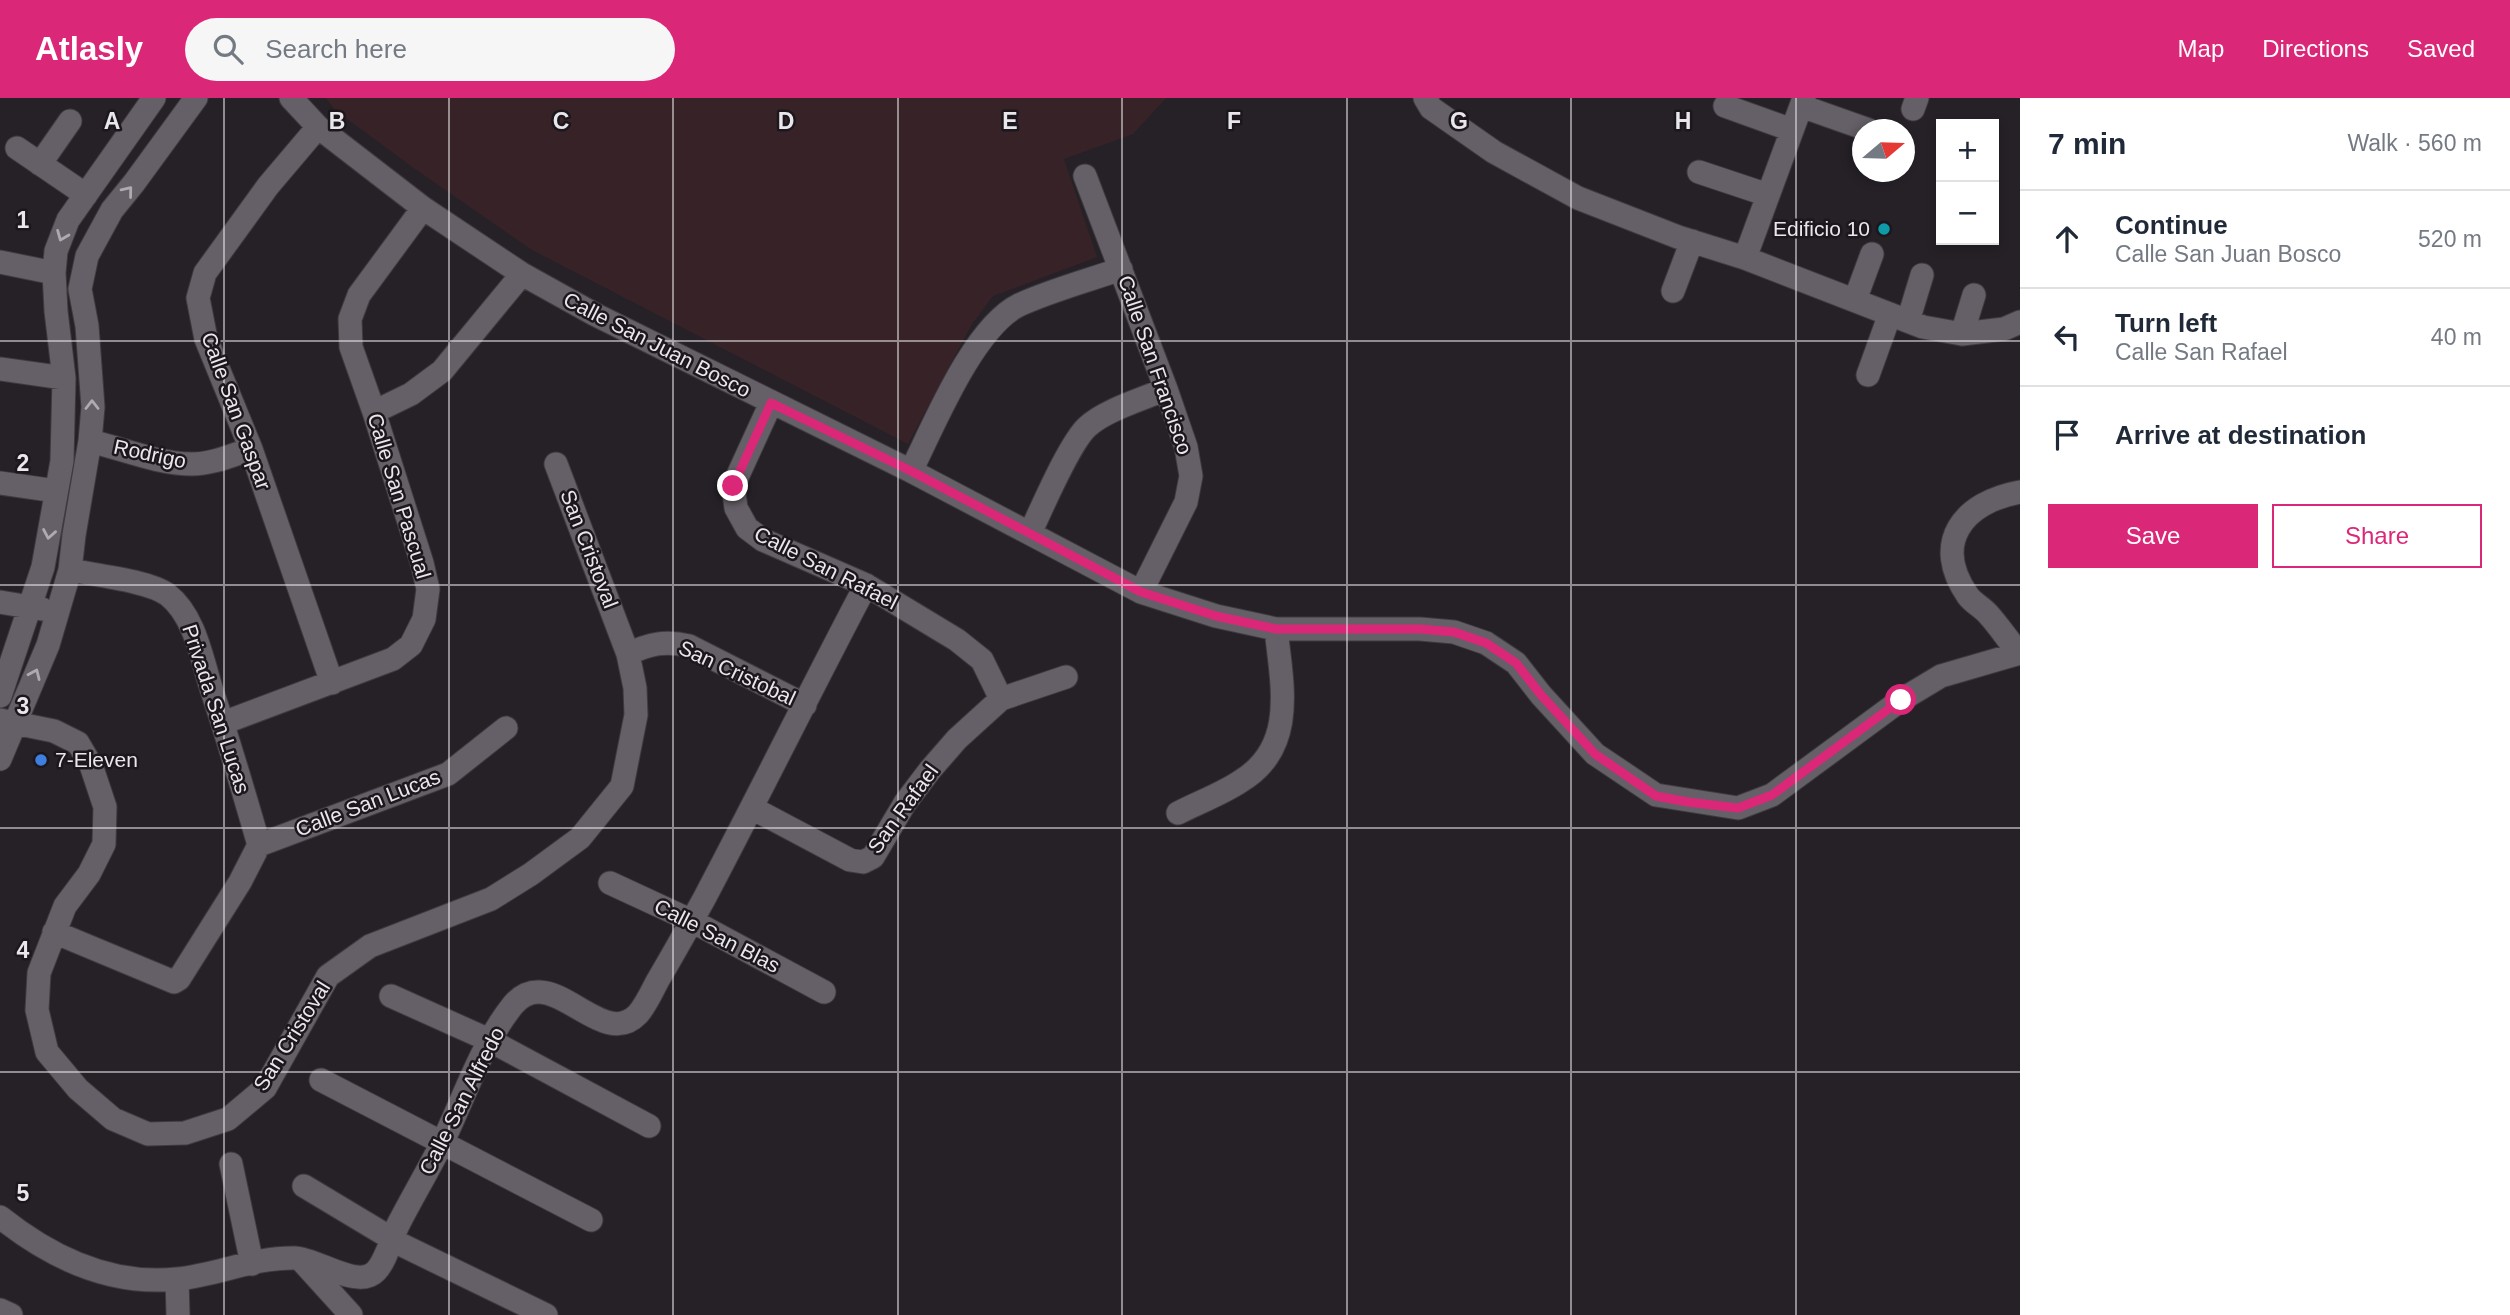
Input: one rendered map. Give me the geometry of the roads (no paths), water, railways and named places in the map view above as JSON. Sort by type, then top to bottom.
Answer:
[{"type":"street","points":[[0,696],[43,567],[61,460],[64,378],[54,274],[56,251],[68,220],[154,98]]},
{"type":"street","points":[[0,760],[7,721],[48,645],[70,570],[93,407],[87,326],[80,289],[91,247],[112,210],[195,98]]},
{"type":"street","name":"Calle San Juan Bosco","points":[[291,98],[318,127],[423,208],[522,274],[594,314],[911,471],[1141,592],[1216,616],[1276,629],[1420,629],[1454,632],[1486,643],[1516,663],[1595,754],[1656,796],[1738,808],[1772,795],[1901,700],[1941,676],[2019,652]]},
{"type":"street","points":[[1425,98],[1432,108],[1494,152],[1578,198],[1692,241],[1745,258],[1923,327],[1962,334],[2004,328],[2020,322]]},
{"type":"street","points":[[1745,258],[1802,102],[1852,123]]},
{"type":"street","points":[[1725,106],[1792,130]]},
{"type":"street","points":[[40,164],[70,121]]},
{"type":"street","name":"Calle San Gaspar","points":[[318,127],[268,186],[205,272],[198,298],[206,339],[251,449],[332,682]]},
{"type":"street","points":[[17,148],[86,195]]},
{"type":"street","points":[[1699,172],[1768,195]]},
{"type":"street","name":"Calle San Francisco","points":[[1084,176],[1166,389],[1186,447],[1191,476],[1186,502],[1141,592]]},
{"type":"street","name":"Calle San Pascual","points":[[223,723],[393,659],[411,645],[424,619],[428,589],[422,563],[351,346],[350,319],[359,295],[423,208]]},
{"type":"street","points":[[1673,291],[1692,241]]},
{"type":"street","points":[[1855,300],[1872,254]]},
{"type":"street","points":[[0,262],[54,274]]},
{"type":"street","points":[[911,471],[971,354],[995,321],[1018,306],[1121,269]]},
{"type":"street","points":[[374,412],[411,394],[442,372],[522,274]]},
{"type":"street","points":[[1868,375],[1922,275]]},
{"type":"street","points":[[1962,334],[1974,295]]},
{"type":"street","points":[[58,329],[87,326]]},
{"type":"street","points":[[0,369],[64,378]]},
{"type":"street","points":[[1030,533],[1074,445],[1086,427],[1102,416],[1166,389]]},
{"type":"street","name":"Calle San Rafael","points":[[771,403],[733,486],[736,508],[747,528],[763,540],[866,585],[957,640],[982,660],[1001,699]]},
{"type":"street","name":"Rodrigo","points":[[90,441],[172,462],[193,464],[212,462],[251,449]]},
{"type":"street","name":"San Cristoval","points":[[7,721],[54,731],[78,743],[91,765],[105,807],[104,844],[89,874],[65,906],[39,973],[37,1010],[47,1052],[78,1089],[113,1119],[148,1133],[185,1133],[228,1119],[265,1088],[328,976],[370,946],[491,899],[531,874],[580,838],[622,786],[636,715],[635,688],[628,654],[556,464]]},
{"type":"street","points":[[0,483],[56,491]]},
{"type":"street","points":[[2019,652],[1989,615],[1970,599],[1958,580],[1950,548],[1961,521],[1983,505],[2020,492]]},
{"type":"street","name":"Privada San Lucas","points":[[70,570],[149,587],[166,594],[180,607],[191,626],[259,845]]},
{"type":"street","name":"Calle San Alfredo","points":[[0,1217],[23,1235],[74,1264],[111,1274],[177,1279],[282,1258],[300,1258],[349,1276],[367,1278],[380,1267],[391,1238],[442,1143],[489,1040],[516,1002],[532,993],[551,993],[610,1025],[624,1024],[639,1013],[752,808],[866,585]]},
{"type":"street","points":[[0,602],[58,613]]},
{"type":"street","points":[[1178,813],[1242,781],[1268,759],[1280,731],[1283,701],[1276,629]]},
{"type":"street","name":"San Cristobal","points":[[628,654],[650,644],[672,642],[689,646],[805,705]]},
{"type":"street","points":[[1001,699],[1066,677]]},
{"type":"street","name":"San Rafael","points":[[752,808],[850,860],[863,862],[873,857],[905,803],[957,738],[1001,699]]},
{"type":"street","name":"Calle San Lucas","points":[[259,845],[448,774],[506,728]]},
{"type":"street","points":[[54,932],[174,982],[179,979],[240,882],[259,845]]},
{"type":"street","name":"Calle San Blas","points":[[610,883],[692,920],[824,992]]},
{"type":"street","points":[[390,996],[489,1040],[649,1126]]},
{"type":"street","points":[[321,1080],[591,1220]]},
{"type":"street","points":[[231,1164],[252,1264]]},
{"type":"street","points":[[303,1186],[391,1238],[546,1315]]},
{"type":"street","points":[[300,1258],[351,1315]]},
{"type":"street","points":[[177,1279],[179,1315]]},
{"type":"street","points":[[0,1310],[11,1315]]},
{"type":"place","name":"Edificio 10","points":[[1884,229]]},
{"type":"place","name":"7-Eleven","points":[[41,760]]}]
